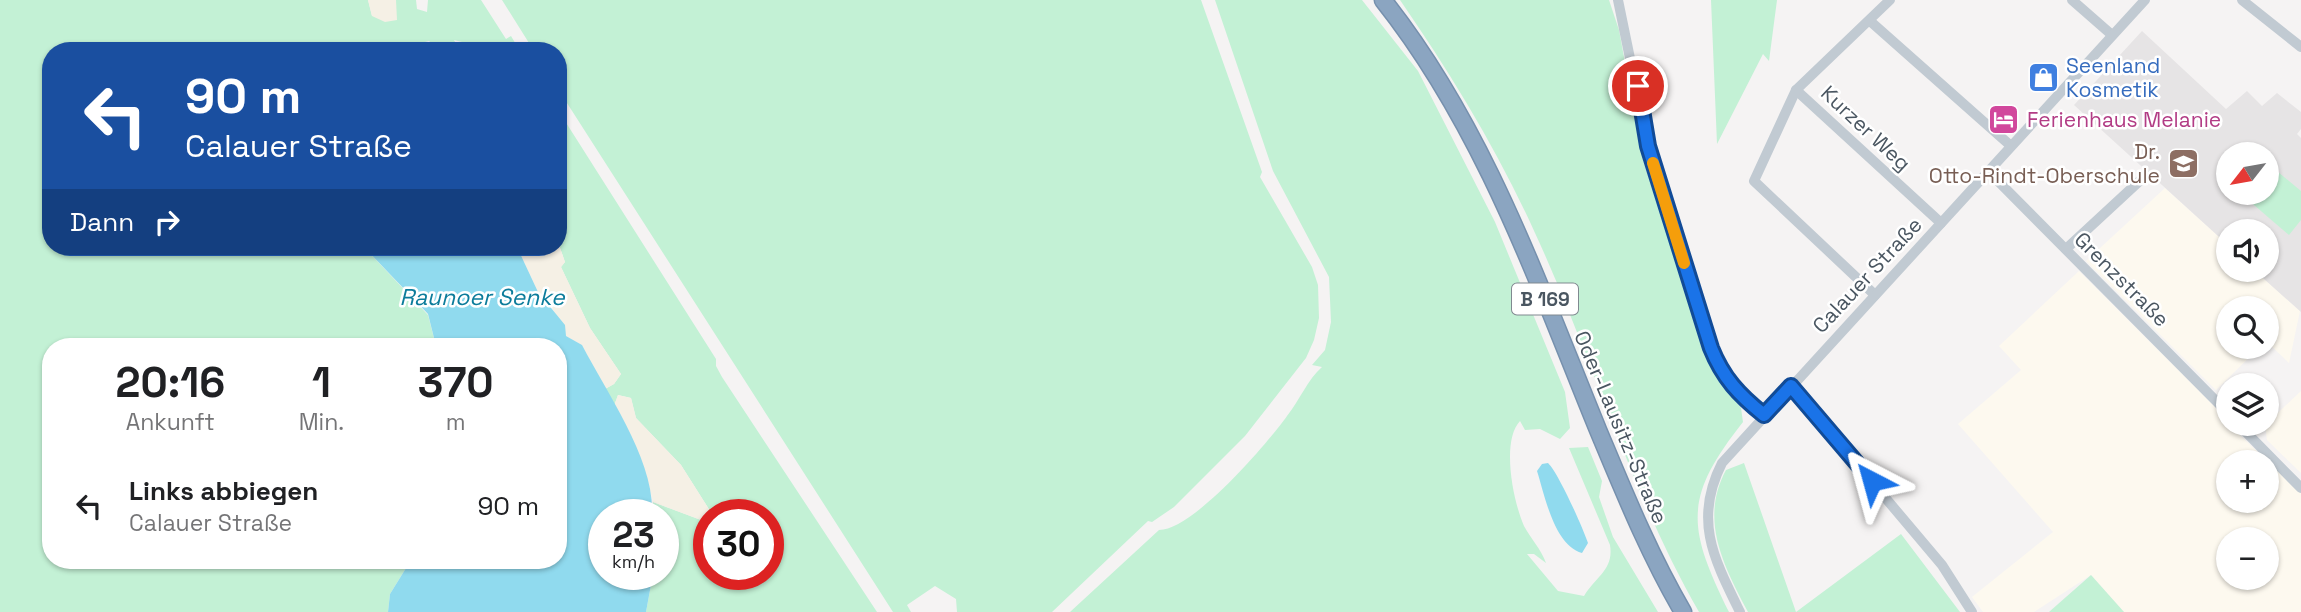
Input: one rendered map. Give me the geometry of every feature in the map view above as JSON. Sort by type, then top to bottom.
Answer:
[{"type":"highway","name":"Oder-Lausitz-Straße","points":[[1383,0],[1430,66],[1482,155],[1521,238],[1632,512],[1683,612]]},
{"type":"street","points":[[1618,0],[1648,146],[1711,348],[1724,377],[1739,395],[1764,415]]},
{"type":"street","points":[[1875,295],[1754,181],[1796,90],[1891,0]]},
{"type":"street","points":[[2072,0],[2112,36]]},
{"type":"street","name":"Calauer Straße","points":[[1740,612],[1714,554],[1706,513],[1713,480],[1731,451],[2145,0]]},
{"type":"street","points":[[2242,0],[2301,47]]},
{"type":"street","points":[[1870,20],[2011,145]]},
{"type":"street","name":"Kurzer Weg","points":[[1796,90],[1941,223]]},
{"type":"street","name":"Grenzstraße","points":[[1988,171],[2216,402]]},
{"type":"street","points":[[2066,249],[2146,175]]},
{"type":"street","points":[[1791,386],[1942,565],[1972,612]]},
{"type":"street","points":[[2250,436],[2301,488]]},
{"type":"shaded area","name":"Dr. Otto-Rindt-Oberschule","points":[[2142,31],[2226,109],[2247,91],[2262,106],[2277,93],[2301,112],[2301,129],[2297,134],[2301,138],[2301,312],[2267,282],[2279,282],[2279,219],[2216,219],[2216,234],[2074,105]]},
{"type":"shaded area","points":[[2165,188],[2216,234],[2216,282],[2267,282],[2300,311],[2289,363],[2279,353],[2279,296],[2216,296],[2216,359],[2248,359],[2233,373],[2216,373],[2216,390],[2086,261]]},
{"type":"shaded area","points":[[2079,271],[2216,408],[2216,436],[2241,436],[2256,450],[2216,450],[2216,513],[2279,513],[2279,472],[2301,493],[2301,612],[2124,612],[2091,575],[2034,612],[1983,612],[1972,597],[2053,532],[1958,424],[2021,370],[1999,346]]},
{"type":"shaded area","points":[[2301,391],[2301,473],[2267,440],[2266,436],[2279,436],[2279,412]]},
{"type":"green space","points":[[0,0],[368,0],[372,16],[396,7],[396,0],[416,0],[417,9],[427,12],[428,0],[481,0],[506,39],[511,36],[515,42],[42,42],[42,256],[372,256],[428,315],[434,338],[42,338],[42,569],[405,569],[390,594],[388,612],[0,612]]},
{"type":"green space","points":[[502,0],[1201,0],[1262,172],[1260,177],[1312,267],[1318,285],[1319,318],[1314,340],[1306,358],[1245,436],[1174,507],[1152,522],[1148,521],[1052,612],[957,612],[956,599],[935,586],[907,605],[911,612],[893,612],[567,103],[567,42],[528,42]]},
{"type":"green space","points":[[1215,0],[1362,0],[1418,71],[1495,222],[1565,392],[1570,428],[1560,439],[1540,429],[1525,430],[1520,421],[1511,442],[1511,472],[1520,515],[1546,563],[1534,554],[1527,554],[1558,591],[1584,596],[1607,567],[1611,554],[1610,545],[1569,448],[1588,447],[1602,481],[1599,497],[1613,537],[1658,612],[1070,612],[1159,530],[1191,516],[1228,484],[1277,429],[1322,367],[1312,365],[1325,350],[1331,322],[1329,277],[1273,171]]},
{"type":"green space","points":[[1400,0],[1609,0],[1619,30],[1643,160],[1704,346],[1720,381],[1741,408],[1743,422],[1723,448],[1710,472],[1701,493],[1698,514],[1699,535],[1705,557],[1729,612],[1699,612],[1652,520],[1556,280],[1521,202],[1473,114]]},
{"type":"green space","points":[[1711,0],[1777,0],[1769,61],[1763,54],[1717,144]]},
{"type":"green space","points":[[567,124],[716,359],[716,366],[722,377],[877,612],[646,612],[650,590],[679,590],[679,512],[693,517],[693,590],[784,590],[784,499],[703,499],[681,465],[636,418],[631,398],[618,395],[614,406],[605,389],[614,384],[621,374],[590,328],[561,267],[565,262],[563,256],[567,256]]},
{"type":"green space","points":[[2279,173],[2301,191],[2301,220],[2289,235],[2279,226],[2279,219],[2270,219],[2254,205],[2279,205]]},
{"type":"green space","points":[[1744,463],[1796,612],[1748,612],[1723,560],[1715,525],[1718,489],[1726,470]]},
{"type":"green space","points":[[1901,534],[1960,612],[1796,612]]},
{"type":"green space","points":[[2091,575],[2124,612],[2049,612]]},
{"type":"sand","points":[[368,0],[396,0],[397,20],[385,22],[372,16]]},
{"type":"sand","points":[[521,256],[563,256],[565,262],[561,267],[590,328],[621,374],[614,384],[605,389],[582,345],[566,336],[551,305],[538,292]]},
{"type":"sand","points":[[618,395],[631,398],[636,418],[681,465],[703,499],[693,499],[693,517],[679,512],[679,499],[652,499],[646,474],[614,406]]},
{"type":"water","name":"Raunoer Senke","points":[[373,256],[521,256],[538,292],[565,325],[566,336],[582,345],[628,428],[646,472],[651,493],[651,499],[588,499],[588,590],[650,590],[646,612],[388,612],[390,594],[405,569],[567,569],[567,338],[434,338],[428,314]]},
{"type":"water","points":[[1548,463],[1576,513],[1588,543],[1582,553],[1564,540],[1547,506],[1537,471],[1542,464]]},
{"type":"slow traffic","points":[[1653,163],[1684,263]]},
{"type":"place","name":"Seenland Kosmetik","points":[[2043,77]]},
{"type":"place","name":"Ferienhaus Melanie","points":[[2004,119]]},
{"type":"place","name":"Dr. Otto-Rindt-Oberschule","points":[[2183,163]]},
{"type":"route","points":[[1638,86],[1648,146],[1711,348],[1724,377],[1739,395],[1764,415],[1791,386],[1872,481]]}]
